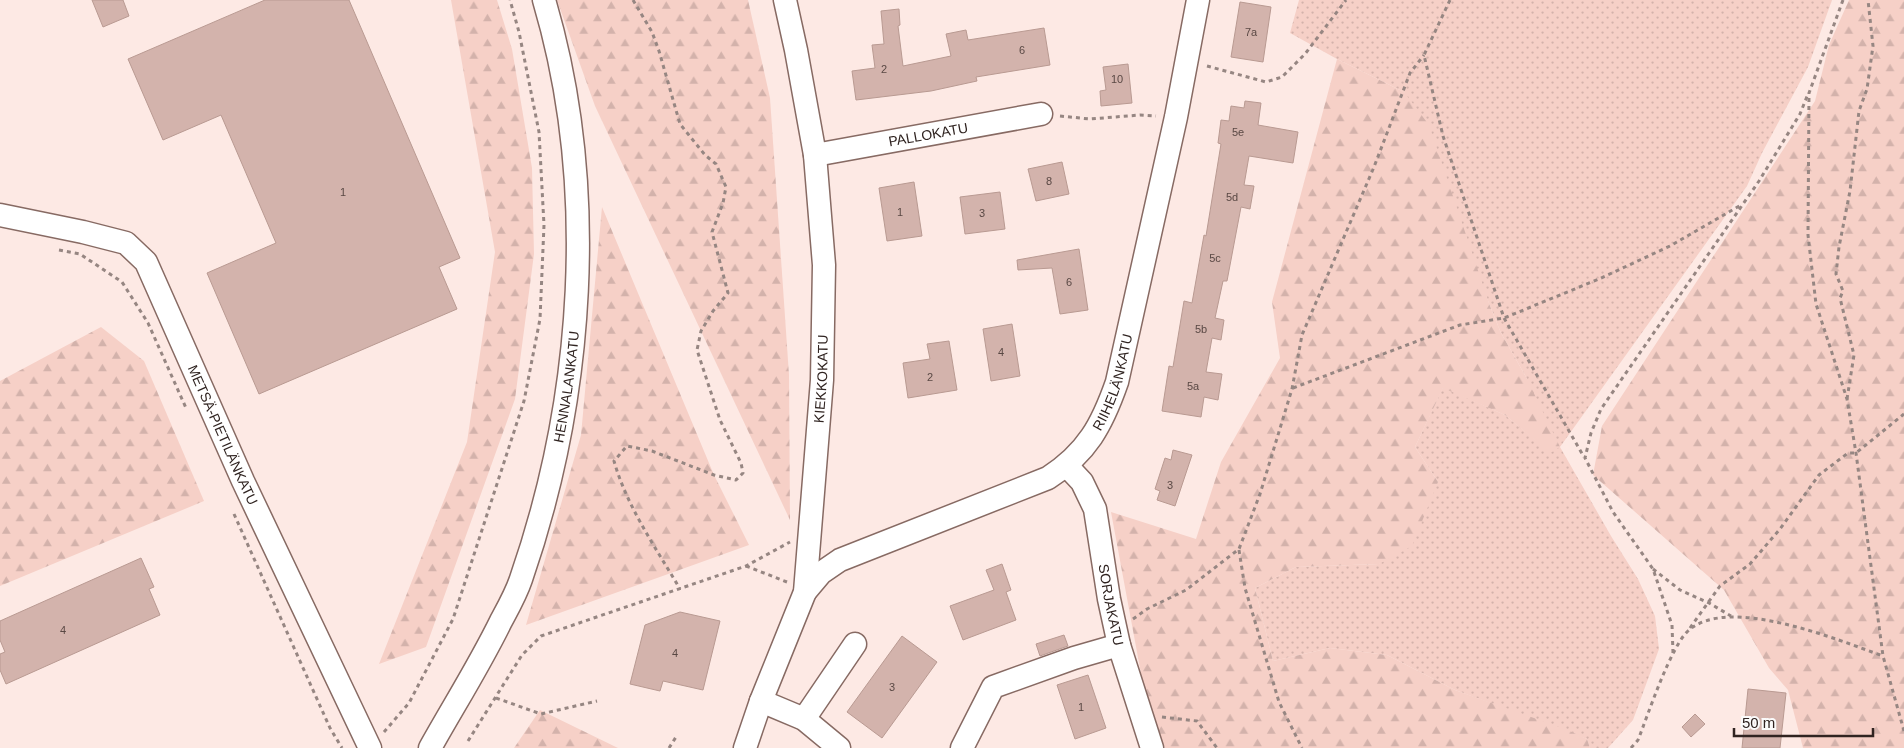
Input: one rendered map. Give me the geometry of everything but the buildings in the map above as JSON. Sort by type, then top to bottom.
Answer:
[{"type":"street","name":"HENNALANKATU","points":[[430,748],[478,667],[521,581],[544,499],[564,414],[576,311],[578,208],[570,120],[554,31],[544,0]]},
{"type":"street","name":"KIEKKOKATU","points":[[745,748],[761,701],[805,592],[822,380],[824,265],[815,155],[785,0]]},
{"type":"street","name":"RIIHELÄNKATU","points":[[805,592],[821,573],[840,560],[1048,478],[1067,466],[1090,440],[1107,413],[1117,382],[1176,117],[1198,0]]},
{"type":"street","name":"PALLOKATU","points":[[815,155],[1041,114]]},
{"type":"street","name":"METSÄ-PIETILÄNKATU","points":[[0,215],[83,232],[126,244],[146,262],[247,490],[376,740]]},
{"type":"street","name":"SORJAKATU","points":[[1067,466],[1082,482],[1095,508],[1109,599],[1118,638],[1152,748]]},
{"type":"street","points":[[962,748],[993,687],[1074,658],[1118,638]]},
{"type":"street","points":[[804,719],[855,644]]},
{"type":"street","points":[[761,701],[804,719],[839,748]]},
{"type":"path","points":[[376,740],[408,703],[453,619],[524,401],[540,318],[544,225],[539,132],[519,32],[510,0]]},
{"type":"path","points":[[634,0],[652,32],[680,124],[705,155],[716,164],[726,187],[723,203],[712,232],[728,293],[713,311],[701,331],[697,350],[720,420],[741,463],[743,473],[736,480],[728,479],[652,451],[627,446],[614,460],[620,481],[650,540],[680,589]]},
{"type":"path","points":[[1207,66],[1266,82],[1282,77],[1306,54],[1346,0]]},
{"type":"path","points":[[1302,748],[1279,702],[1245,588],[1239,549],[1260,494],[1292,389],[1302,335],[1374,167],[1410,73],[1424,55],[1450,0]]},
{"type":"path","points":[[1585,458],[1591,433],[1601,409],[1744,203],[1800,114],[1843,0]]},
{"type":"path","points":[[1847,399],[1854,355],[1841,304],[1842,290],[1836,274],[1843,220],[1851,182],[1859,111],[1866,89],[1873,46],[1868,0]]},
{"type":"path","points":[[1424,55],[1443,136],[1504,318],[1585,458],[1613,512],[1653,569],[1672,625],[1674,653]]},
{"type":"path","points":[[1205,75],[1209,57]]},
{"type":"path","points":[[1809,93],[1808,234],[1814,294],[1847,399],[1883,656],[1904,730]]},
{"type":"path","points":[[1041,114],[1090,119],[1140,115],[1176,117]]},
{"type":"path","points":[[1292,389],[1460,325],[1504,318],[1599,280],[1670,246],[1744,203]]},
{"type":"path","points":[[53,249],[80,254],[122,282],[148,323],[188,413]]},
{"type":"path","points":[[1631,748],[1638,740],[1674,653],[1720,586],[1750,564],[1775,535],[1819,475],[1848,453],[1856,453],[1904,414]]},
{"type":"path","points":[[233,512],[330,728],[342,748]]},
{"type":"path","points":[[468,741],[522,655],[541,636],[746,566],[794,539],[810,538]]},
{"type":"path","points":[[1118,638],[1147,609],[1186,590],[1239,549]]},
{"type":"path","points":[[1653,569],[1680,590],[1709,603],[1731,616]]},
{"type":"path","points":[[1688,630],[1706,619],[1731,616],[1760,619],[1823,634],[1883,656]]},
{"type":"path","points":[[496,698],[541,714],[597,701]]},
{"type":"path","points":[[1142,715],[1197,721],[1218,748]]},
{"type":"path","points":[[669,748],[676,737]]},
{"type":"green space","points":[[451,0],[497,0],[512,49],[532,168],[534,254],[515,399],[426,647],[379,664],[467,442],[495,252]]},
{"type":"green space","points":[[557,0],[748,0],[770,98],[789,375],[790,520],[595,106]]},
{"type":"green space","points":[[1299,0],[1832,0],[1808,67],[1762,153],[1747,186],[1560,447],[1638,579],[1655,616],[1659,649],[1633,720],[1608,748],[1590,748],[1587,739],[1455,690],[1387,655],[1330,648],[1273,661],[1255,588],[1296,567],[1379,564],[1438,482],[1415,447],[1443,387],[1505,415],[1550,452],[1526,377],[1501,333],[1404,92],[1290,33]]},
{"type":"green space","points":[[1849,0],[1904,0],[1904,748],[1803,748],[1788,690],[1769,668],[1724,590],[1593,475],[1602,426],[1815,101],[1829,45]]},
{"type":"green space","points":[[1337,59],[1404,92],[1429,125],[1490,306],[1501,333],[1526,377],[1560,447],[1550,453],[1505,415],[1443,388],[1415,447],[1438,482],[1412,546],[1379,564],[1296,567],[1255,588],[1273,661],[1330,648],[1387,655],[1455,690],[1565,729],[1587,739],[1590,748],[1165,748],[1147,706],[1111,512],[1196,539],[1221,462],[1280,358],[1272,302]]},
{"type":"green space","points":[[602,207],[714,475],[749,545],[526,625],[581,435]]},
{"type":"green space","points":[[101,327],[144,361],[204,501],[0,586],[0,381]]},
{"type":"green space","points":[[540,710],[618,748],[514,748]]}]
